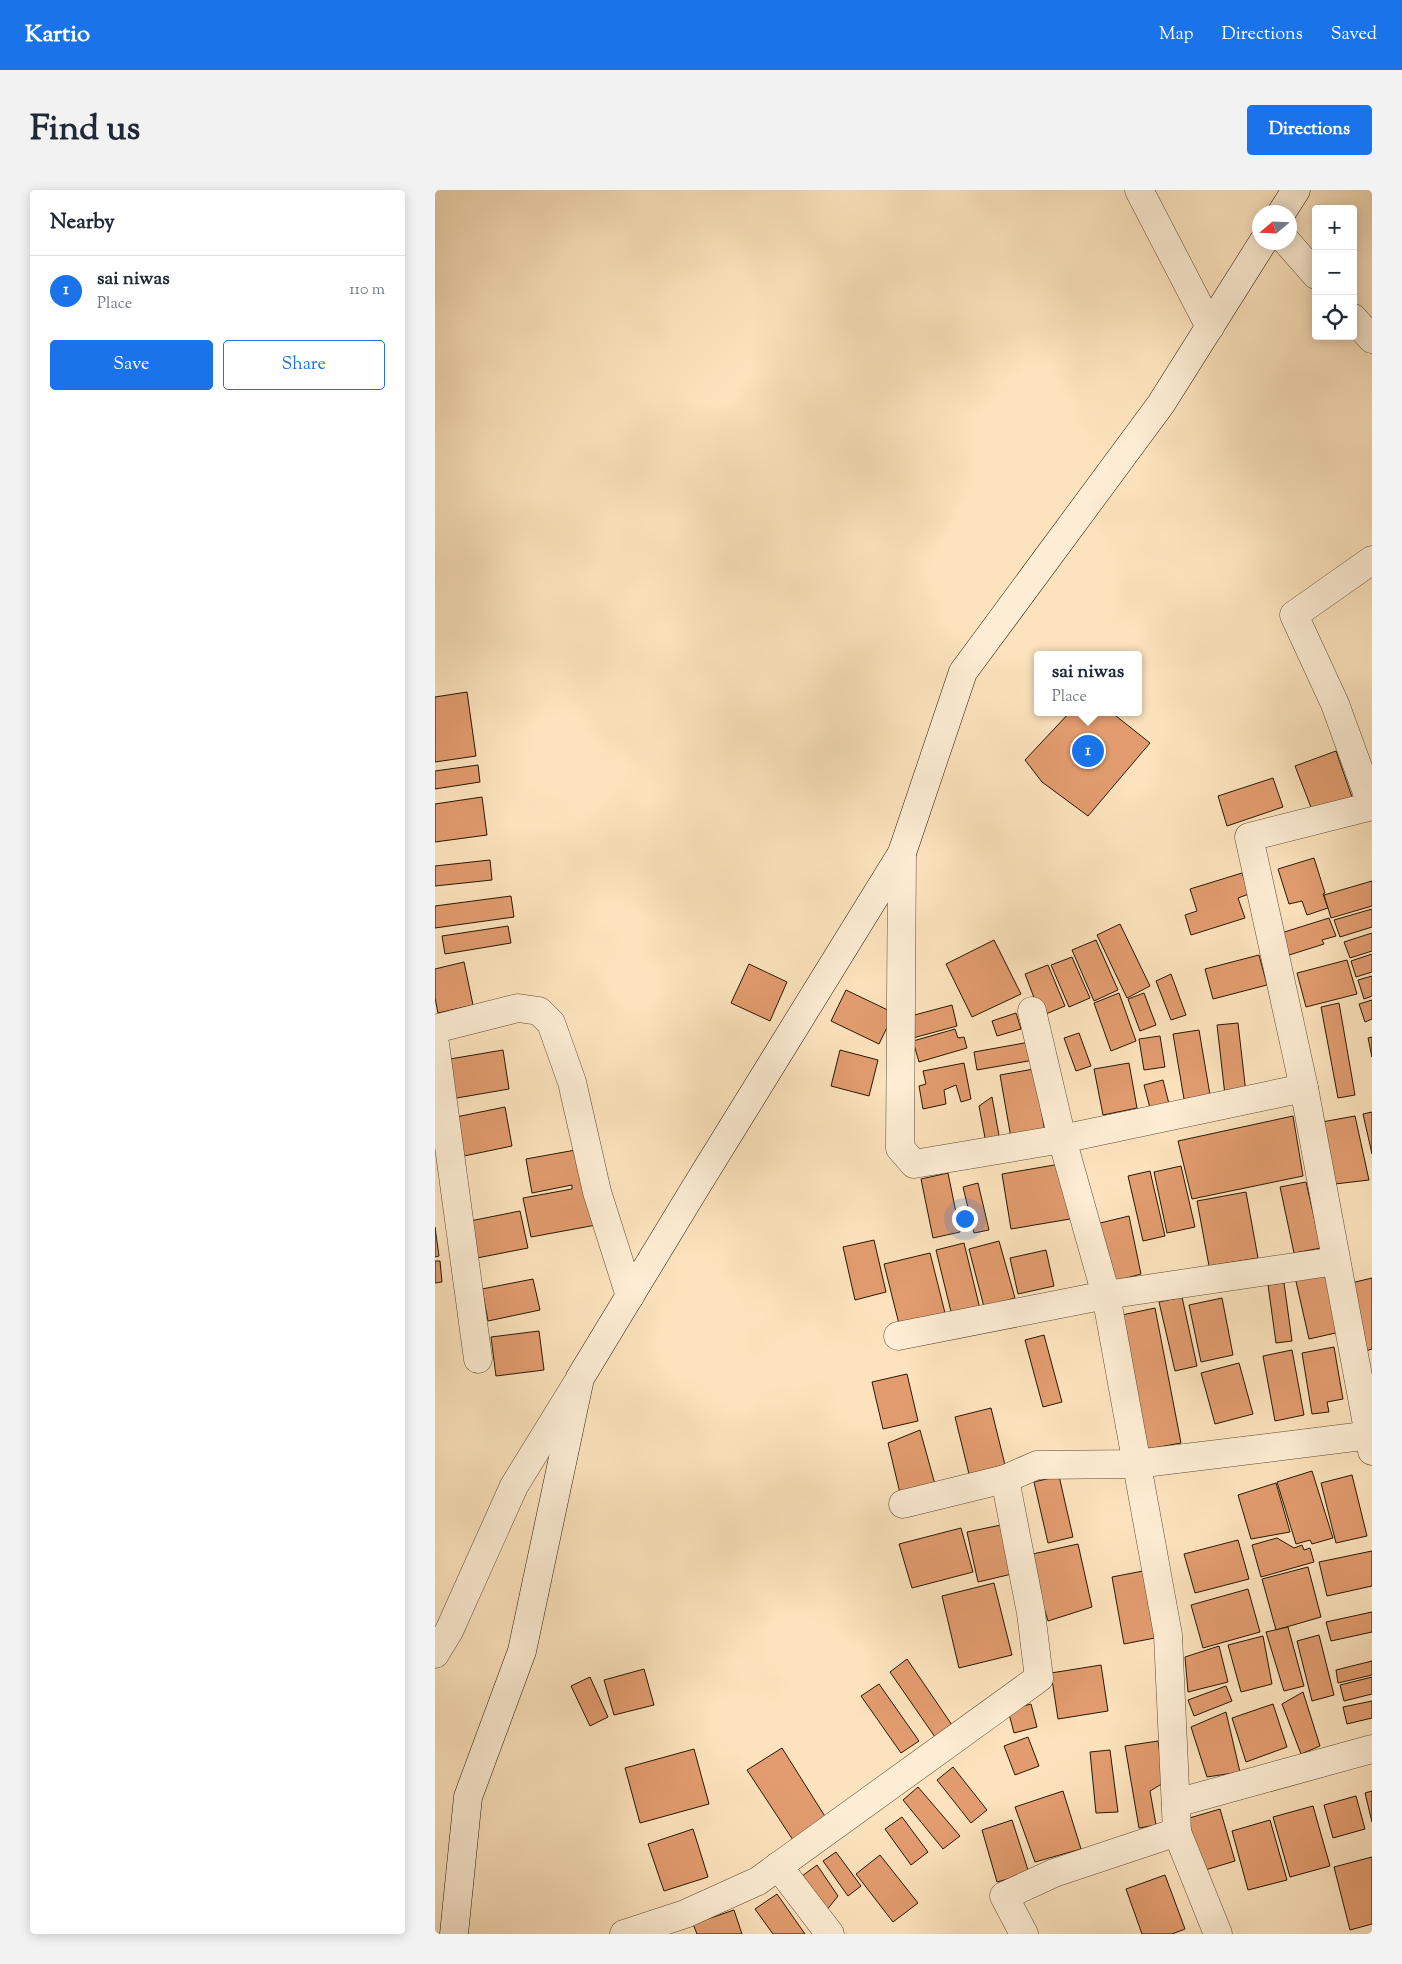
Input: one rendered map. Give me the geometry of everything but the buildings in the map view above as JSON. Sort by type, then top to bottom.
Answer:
[{"type":"street","points":[[1139,190],[1210,326]]},
{"type":"street","points":[[1286,205],[1296,190]]},
{"type":"street","points":[[435,1654],[449,1631],[514,1486],[902,853],[963,672],[1161,404],[1258,250]]},
{"type":"street","points":[[1294,250],[1312,270]]},
{"type":"street","points":[[1357,323],[1372,340]]},
{"type":"street","points":[[903,1504],[1005,1479],[1037,1465],[1136,1464],[1371,1441],[1304,1088],[1249,837],[1372,806],[1335,704],[1294,615],[1372,560]]},
{"type":"street","points":[[902,853],[899,1148],[914,1164],[1062,1139],[1304,1088]]},
{"type":"street","points":[[435,1029],[518,1008],[539,1011],[551,1023],[572,1082],[597,1192],[630,1296]]},
{"type":"street","points":[[1032,1011],[1062,1139],[1106,1295],[1168,1635],[1177,1832],[1218,1934]]},
{"type":"street","points":[[435,1044],[478,1359]]},
{"type":"street","points":[[898,1336],[1106,1295],[1337,1262]]},
{"type":"street","points":[[454,1934],[468,1797],[522,1651],[580,1378]]},
{"type":"street","points":[[624,1934],[685,1914],[758,1881],[1039,1678],[1031,1613],[1005,1479]]},
{"type":"street","points":[[1176,1803],[1372,1749]]},
{"type":"street","points":[[1024,1934],[1003,1896],[1053,1873],[1177,1832]]},
{"type":"street","points":[[778,1866],[830,1934]]},
{"type":"place","name":"sai niwas","points":[[1088,751]]}]
